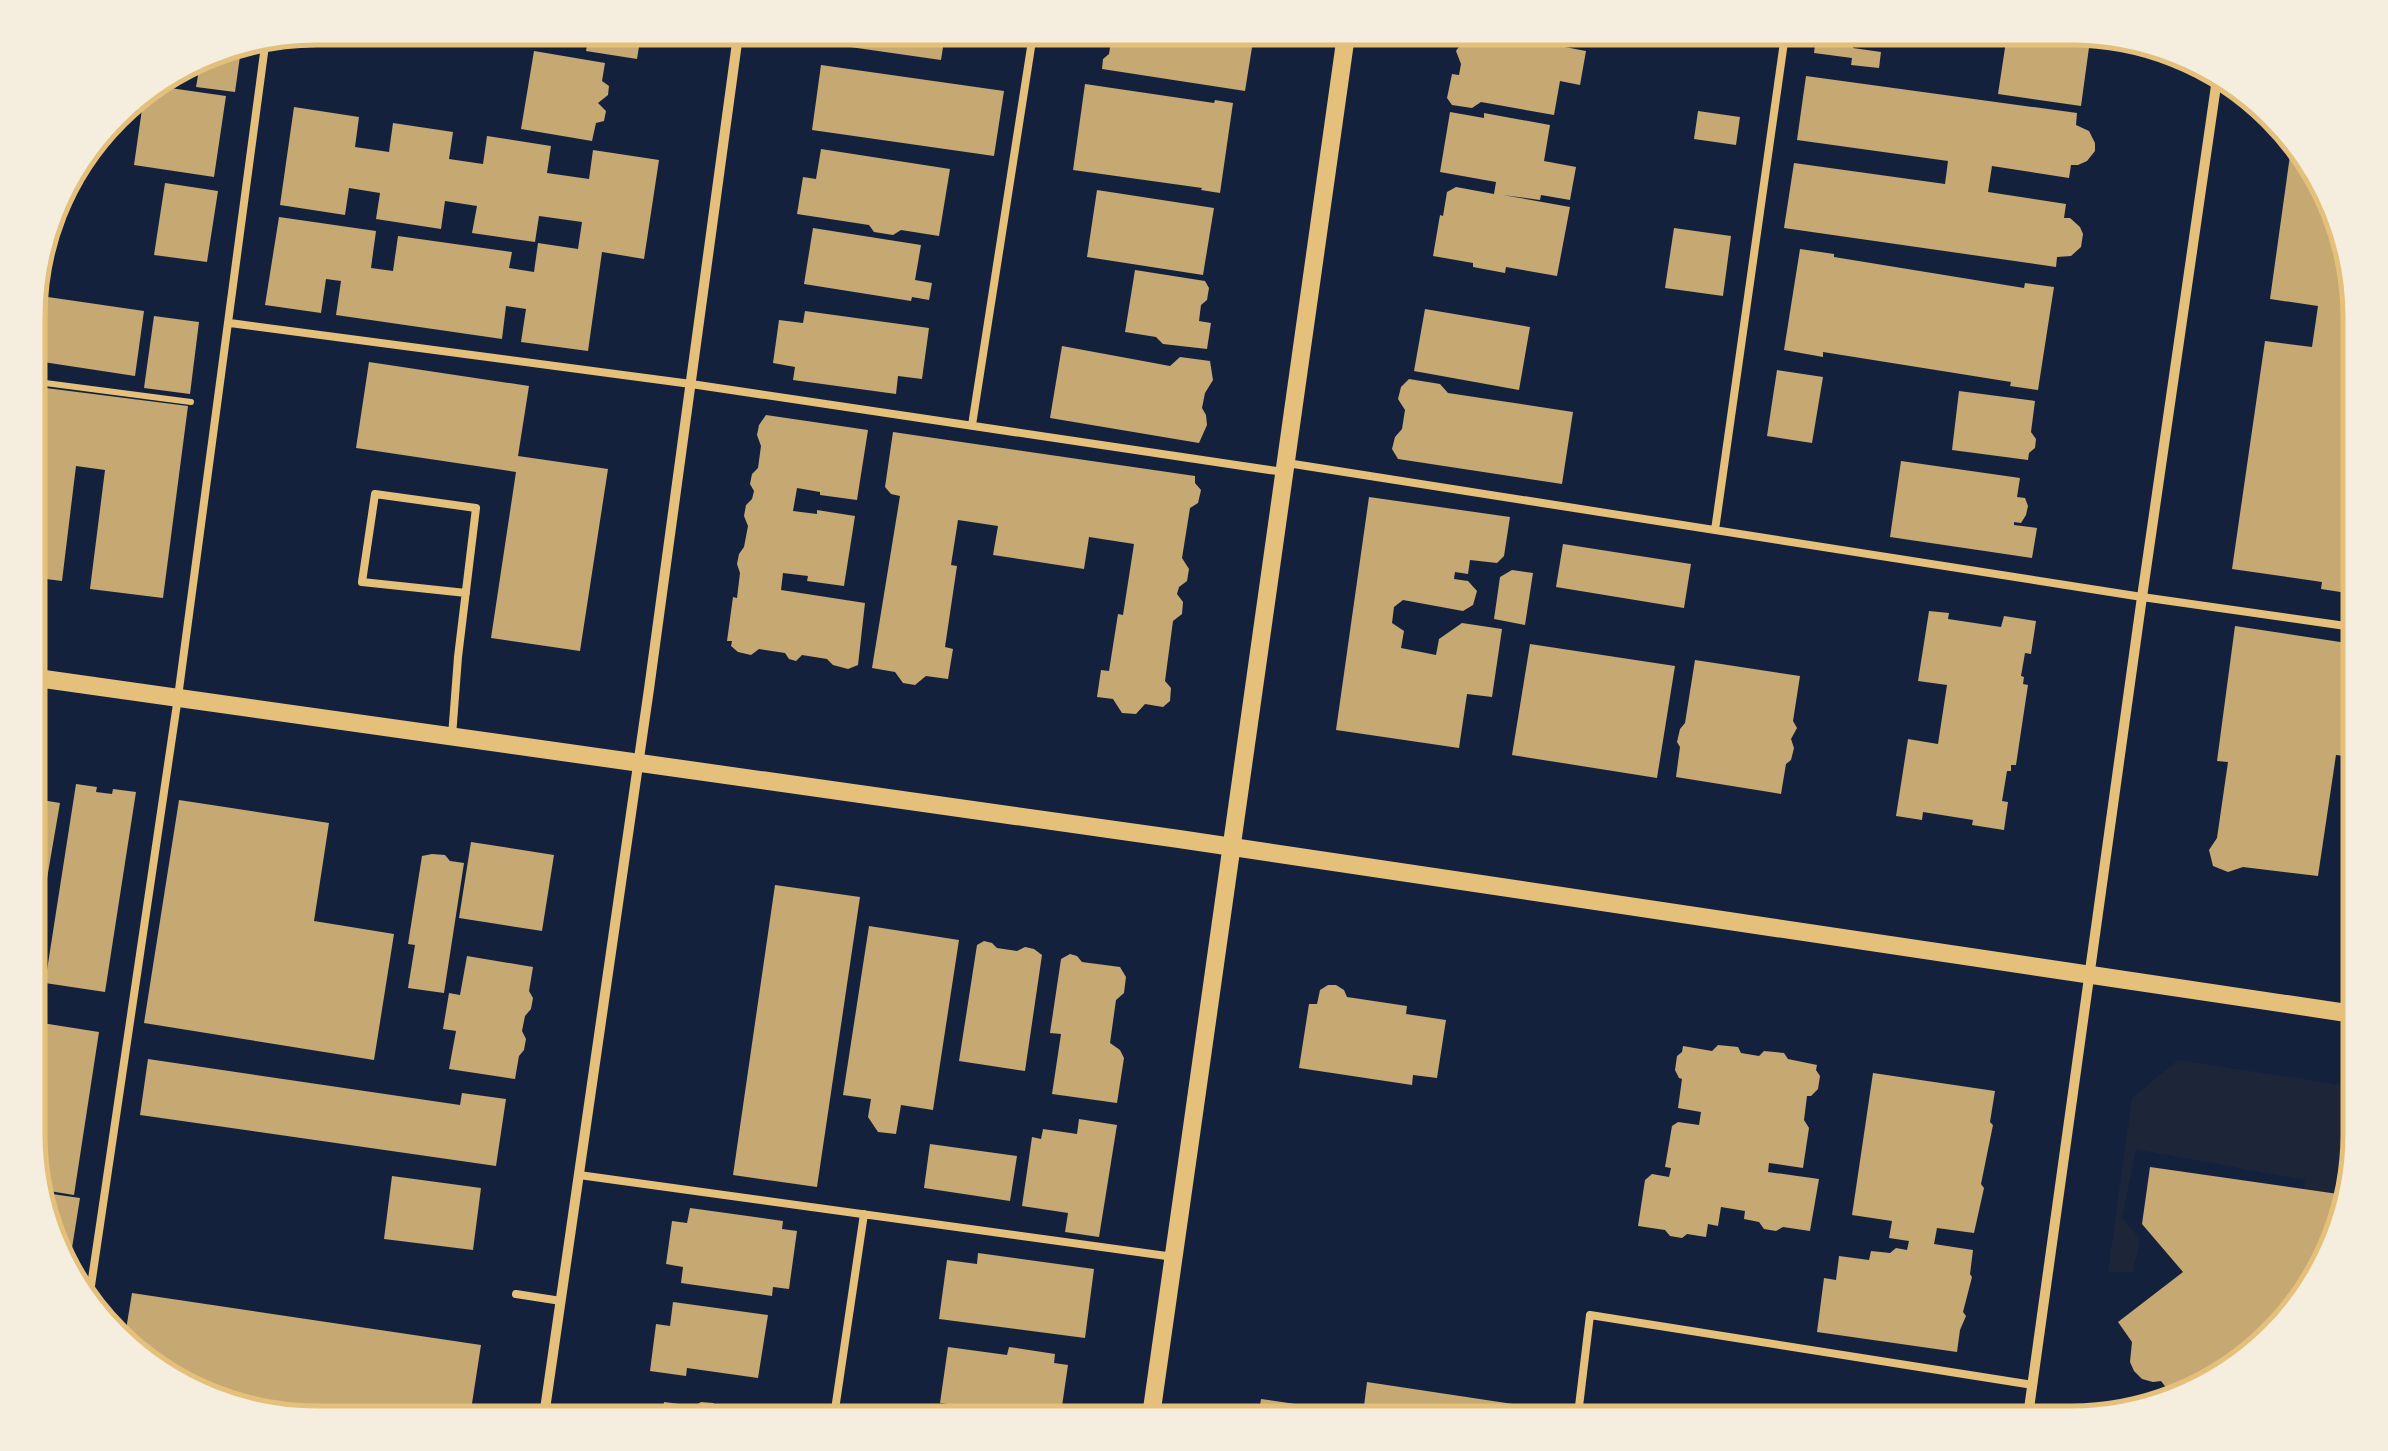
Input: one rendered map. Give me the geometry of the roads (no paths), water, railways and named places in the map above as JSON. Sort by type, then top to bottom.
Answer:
[{"type":"street","points":[[546,1406],[737,45]]},
{"type":"street","points":[[1153,1406],[1345,45]]},
{"type":"street","points":[[2030,1405],[2216,87]]},
{"type":"street","points":[[45,679],[1232,848],[2342,1012]]},
{"type":"lane","points":[[972,425],[1031,45]]},
{"type":"lane","points":[[1715,530],[1784,45]]},
{"type":"lane","points":[[91,1285],[178,697],[264,50]]},
{"type":"lane","points":[[230,323],[1283,468],[2342,625]]},
{"type":"lane","points":[[452,736],[476,508],[375,494],[362,582],[466,593]]},
{"type":"lane","points":[[579,1176],[1174,1257]]},
{"type":"lane","points":[[836,1406],[864,1214]]},
{"type":"lane","points":[[516,1294],[561,1301]]},
{"type":"lane","points":[[1579,1405],[1590,1316],[2033,1385]]}]
